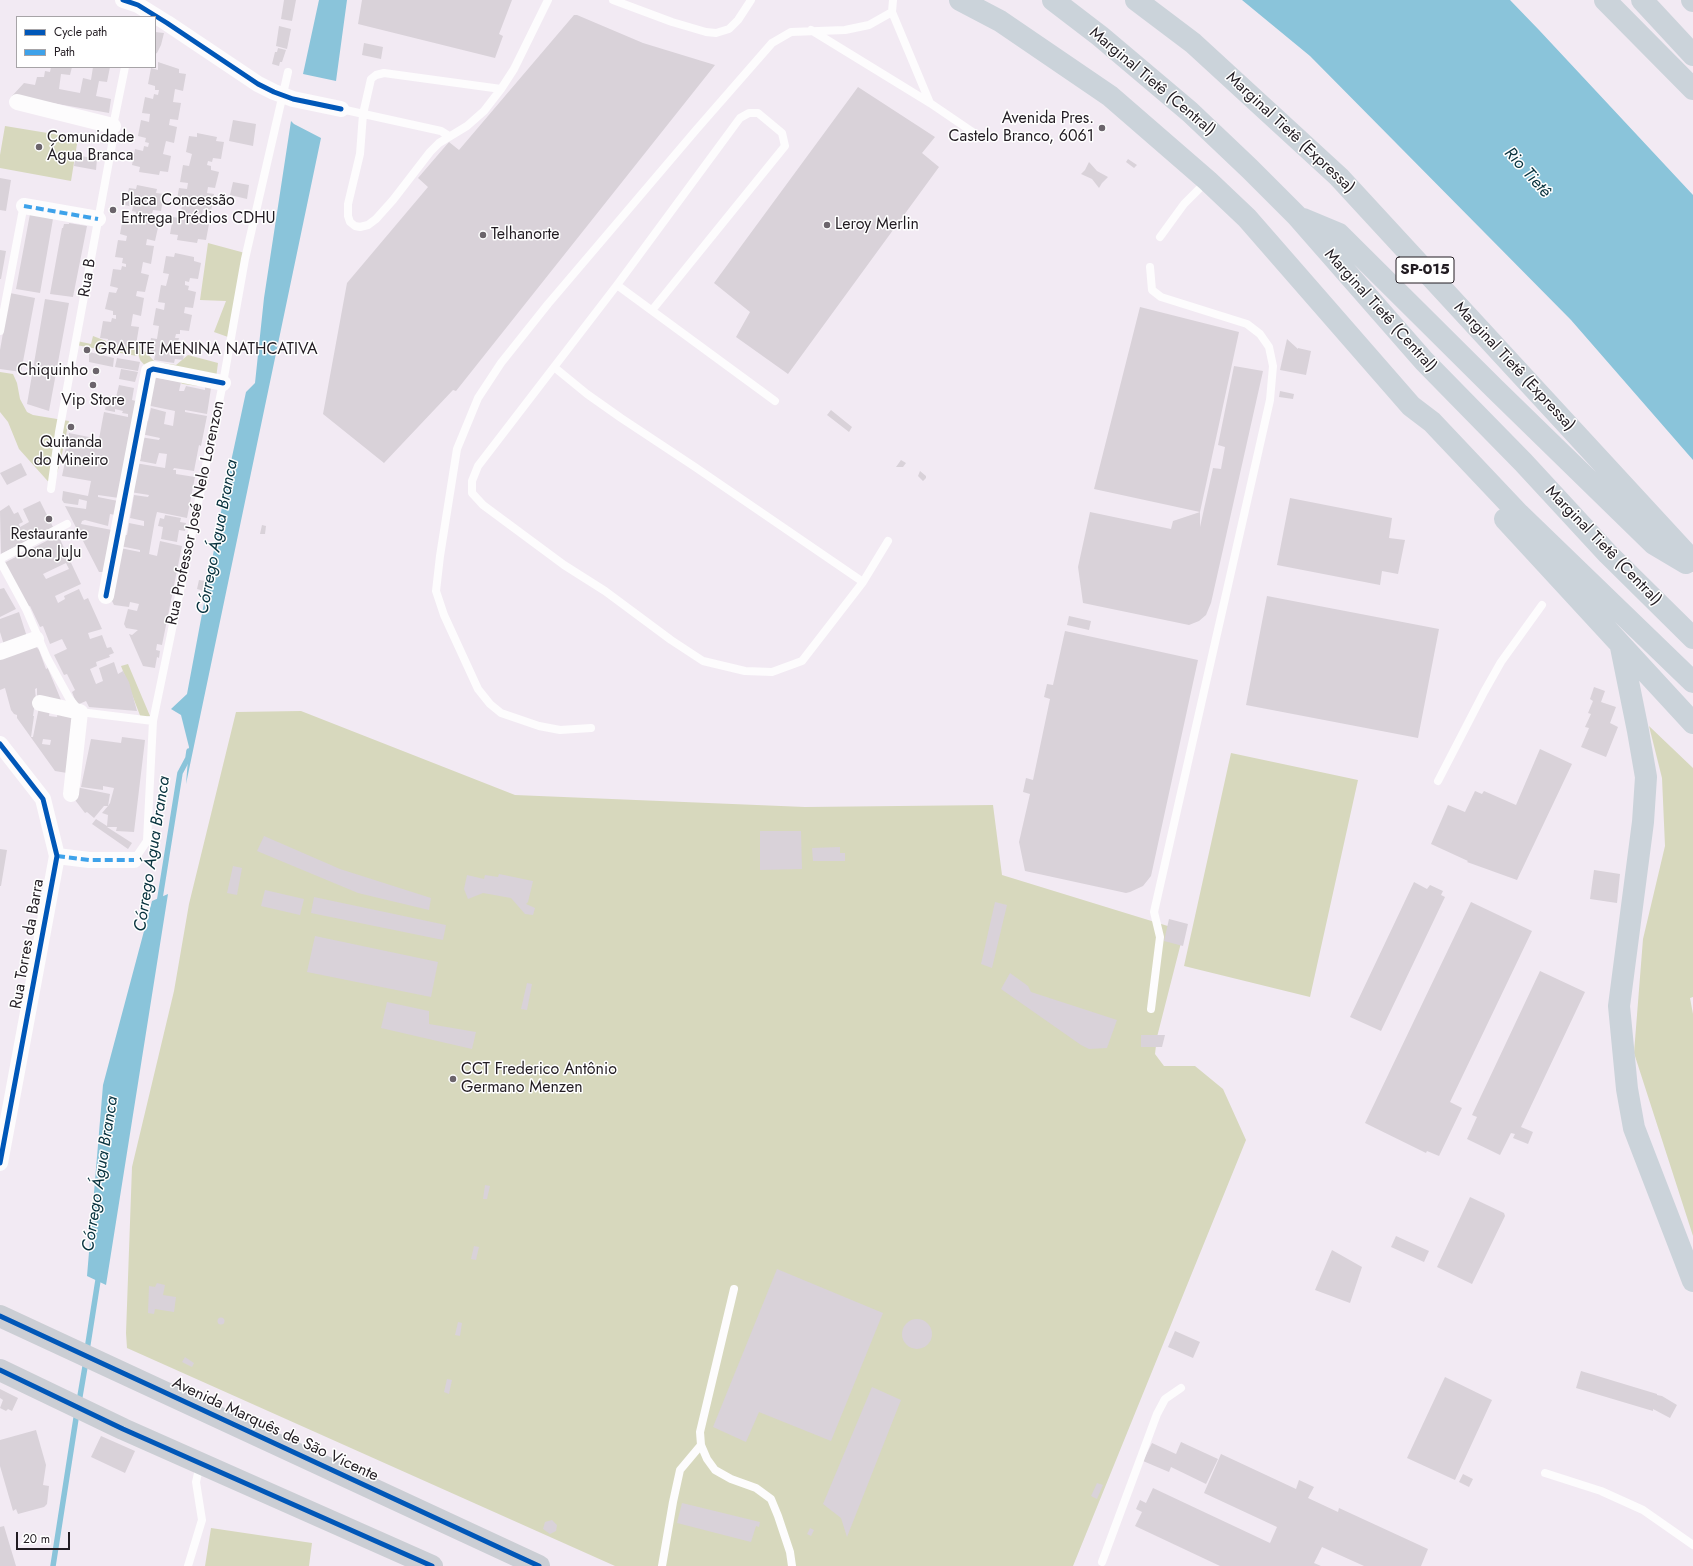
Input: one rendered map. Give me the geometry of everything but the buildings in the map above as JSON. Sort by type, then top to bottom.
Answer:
[{"type":"highway","points":[[960,0],[1000,21],[1110,96],[1208,180],[1247,218],[1411,406],[1432,422],[1519,514],[1693,682]]},
{"type":"highway","name":"Marginal Tietê (Central)","points":[[1053,0],[1190,112],[1297,216],[1424,362],[1523,462],[1608,554],[1693,638]]},
{"type":"highway","name":"Marginal Tietê (Expressa)","points":[[1136,0],[1193,43],[1339,177],[1693,561]]},
{"type":"highway","points":[[1605,0],[1693,89]]},
{"type":"highway","points":[[1642,0],[1693,55]]},
{"type":"highway","points":[[1297,216],[1339,234],[1495,390],[1654,544],[1693,566]]},
{"type":"highway","points":[[1411,406],[1424,429],[1437,444],[1621,647],[1693,723]]},
{"type":"highway","points":[[1621,647],[1646,777],[1643,822],[1619,1006],[1627,1089],[1634,1128],[1693,1281]]},
{"type":"main road","name":"Avenida Marquês de São Vicente","points":[[0,1316],[538,1566]]},
{"type":"main road","points":[[0,1370],[123,1429],[432,1566]]},
{"type":"street","points":[[132,7],[147,16]]},
{"type":"street","points":[[156,22],[258,84],[282,96],[341,109]]},
{"type":"street","points":[[17,102],[113,126]]},
{"type":"street","points":[[24,203],[98,219]]},
{"type":"street","points":[[106,596],[149,371],[153,369],[223,383]]},
{"type":"street","points":[[0,652],[36,639]]},
{"type":"street","points":[[40,703],[80,712],[71,794]]},
{"type":"street","name":"Rua Torres da Barra","points":[[0,744],[43,799],[57,856],[31,1004],[0,1163]]},
{"type":"street","points":[[57,856],[89,860],[134,860]]},
{"type":"lane","points":[[501,89],[384,73],[376,75],[371,80],[363,114],[360,154],[348,204],[348,216],[350,222],[355,226],[360,227],[368,225],[376,219],[393,200],[430,152],[449,136],[467,126],[484,111],[501,89],[514,69],[548,0]]},
{"type":"lane","points":[[613,0],[672,22],[706,32],[716,33],[729,29],[738,20],[751,0]]},
{"type":"lane","points":[[893,0],[892,12],[930,103]]},
{"type":"lane","points":[[591,728],[560,730],[539,726],[501,713],[490,704],[478,689],[444,615],[436,591],[440,556],[457,449],[478,398],[501,363],[686,142],[772,43],[791,32],[811,30],[844,30],[869,25],[892,12]]},
{"type":"lane","points":[[811,30],[930,103],[978,135]]},
{"type":"lane","name":"Rua B","points":[[50,489],[59,432],[114,134],[113,126],[125,68]]},
{"type":"lane","name":"Rua Professor José Nelo Lorenzon","points":[[134,860],[147,840],[153,721],[223,383],[245,259],[288,72]]},
{"type":"lane","points":[[341,109],[441,131],[449,136]]},
{"type":"lane","points":[[652,309],[785,146],[782,133],[758,113],[749,113],[740,118],[617,284],[478,466],[472,481],[472,493],[483,505],[564,565],[605,591],[671,640],[703,661],[745,672],[772,672],[802,661],[863,582],[888,541]]},
{"type":"lane","points":[[1160,238],[1184,204],[1208,180]]},
{"type":"lane","points":[[0,331],[24,203]]},
{"type":"lane","points":[[1150,267],[1152,290],[1161,297],[1247,324],[1260,334],[1269,346],[1272,366],[1270,400],[1154,912],[1160,937],[1151,1009]]},
{"type":"lane","points":[[617,284],[775,401]]},
{"type":"lane","points":[[554,367],[587,394],[621,418],[863,582]]},
{"type":"lane","points":[[67,524],[0,560],[26,609],[47,658],[69,698],[80,712],[153,721]]},
{"type":"lane","points":[[1438,781],[1501,662],[1542,605]]},
{"type":"lane","points":[[734,1289],[700,1432],[701,1445],[707,1459],[715,1470],[731,1479],[756,1488],[771,1499],[788,1545],[792,1566]]},
{"type":"lane","points":[[1102,1562],[1157,1414],[1165,1399],[1181,1388]]},
{"type":"lane","points":[[662,1566],[680,1470],[701,1445]]},
{"type":"lane","points":[[188,1566],[202,1520],[196,1482],[201,1463]]},
{"type":"lane","points":[[1545,1473],[1601,1491],[1643,1510],[1693,1545]]},
{"type":"green space","name":"Comunidade Água Branca","points":[[5,126],[78,138],[71,181],[0,168],[0,155]]},
{"type":"green space","points":[[208,243],[245,253],[228,337],[214,332],[226,301],[200,300]]},
{"type":"green space","points":[[93,336],[106,341],[107,344],[133,347],[139,345],[155,362],[176,365],[188,355],[218,363],[215,386],[183,384],[166,377],[148,369],[140,360],[138,353],[137,356],[76,345],[77,341],[91,344]]},
{"type":"green space","points":[[0,372],[13,374],[17,383],[20,399],[27,412],[33,415],[69,421],[53,487],[19,449],[8,422],[0,412]]},
{"type":"green space","points":[[128,664],[150,716],[141,718],[121,666]]},
{"type":"green space","points":[[301,711],[515,795],[805,807],[993,805],[1002,875],[1184,931],[1157,1037],[1155,1054],[1164,1066],[1195,1066],[1223,1089],[1246,1140],[1073,1566],[615,1566],[127,1348],[126,1333],[132,1167],[174,991],[189,904],[236,712]]},
{"type":"green space","points":[[1649,726],[1693,768],[1693,997],[1690,998],[1693,1014],[1693,1236],[1634,1053],[1643,939],[1665,846],[1662,778]]},
{"type":"green space","points":[[1231,753],[1358,780],[1310,997],[1184,966]]},
{"type":"green space","points":[[211,1528],[312,1543],[309,1566],[205,1566]]},
{"type":"water","points":[[319,0],[347,0],[336,81],[303,74]]},
{"type":"water","name":"Rio Tietê","points":[[1242,0],[1510,0],[1693,195],[1693,460],[1571,320],[1310,56]]},
{"type":"water","points":[[291,121],[321,138],[186,784],[189,747],[181,715],[171,709],[187,694],[227,480],[246,392],[255,383],[264,298]]},
{"type":"water","points":[[168,894],[106,1285],[87,1276],[103,1085],[152,901]]},
{"type":"waterway","name":"Córrego Água Branca","points":[[159,904],[180,773],[188,758],[189,751]]},
{"type":"waterway","name":"Córrego Água Branca","points":[[87,1350],[99,1274]]},
{"type":"waterway","name":"Córrego Água Branca","points":[[79,1402],[86,1361]]},
{"type":"waterway","name":"Córrego Água Branca","points":[[53,1566],[77,1412]]},
{"type":"marked path","points":[[24,206],[98,219]]},
{"type":"marked path","points":[[57,856],[89,860],[134,860]]},
{"type":"cycle path","points":[[123,0],[138,5],[156,16]]},
{"type":"cycle path","points":[[156,16],[258,84],[293,99],[341,109]]},
{"type":"cycle path","points":[[106,596],[149,371],[153,369],[223,383]]},
{"type":"cycle path","points":[[0,744],[43,799],[57,856],[0,1163]]},
{"type":"cycle path","points":[[0,1316],[539,1566]]},
{"type":"cycle path","points":[[0,1370],[123,1429],[432,1566]]},
{"type":"place","name":"Avenida Pres. Castelo Branco, 6061","points":[[1102,128]]},
{"type":"place","name":"Comunidade Água Branca","points":[[39,147]]},
{"type":"place","name":"Placa Concessão Entrega Prédios CDHU","points":[[113,210]]},
{"type":"place","name":"Leroy Merlin","points":[[827,225]]},
{"type":"place","name":"Telhanorte","points":[[483,235]]},
{"type":"place","name":"GRAFITE MENINA NATHCATIVA","points":[[87,350]]},
{"type":"place","name":"Chiquinho","points":[[96,371]]},
{"type":"place","name":"Vip Store","points":[[93,385]]},
{"type":"place","name":"Quitanda do Mineiro","points":[[71,427]]},
{"type":"place","name":"Restaurante Dona JuJu","points":[[49,519]]},
{"type":"place","name":"CCT Frederico Antônio Germano Menzen","points":[[453,1079]]}]
